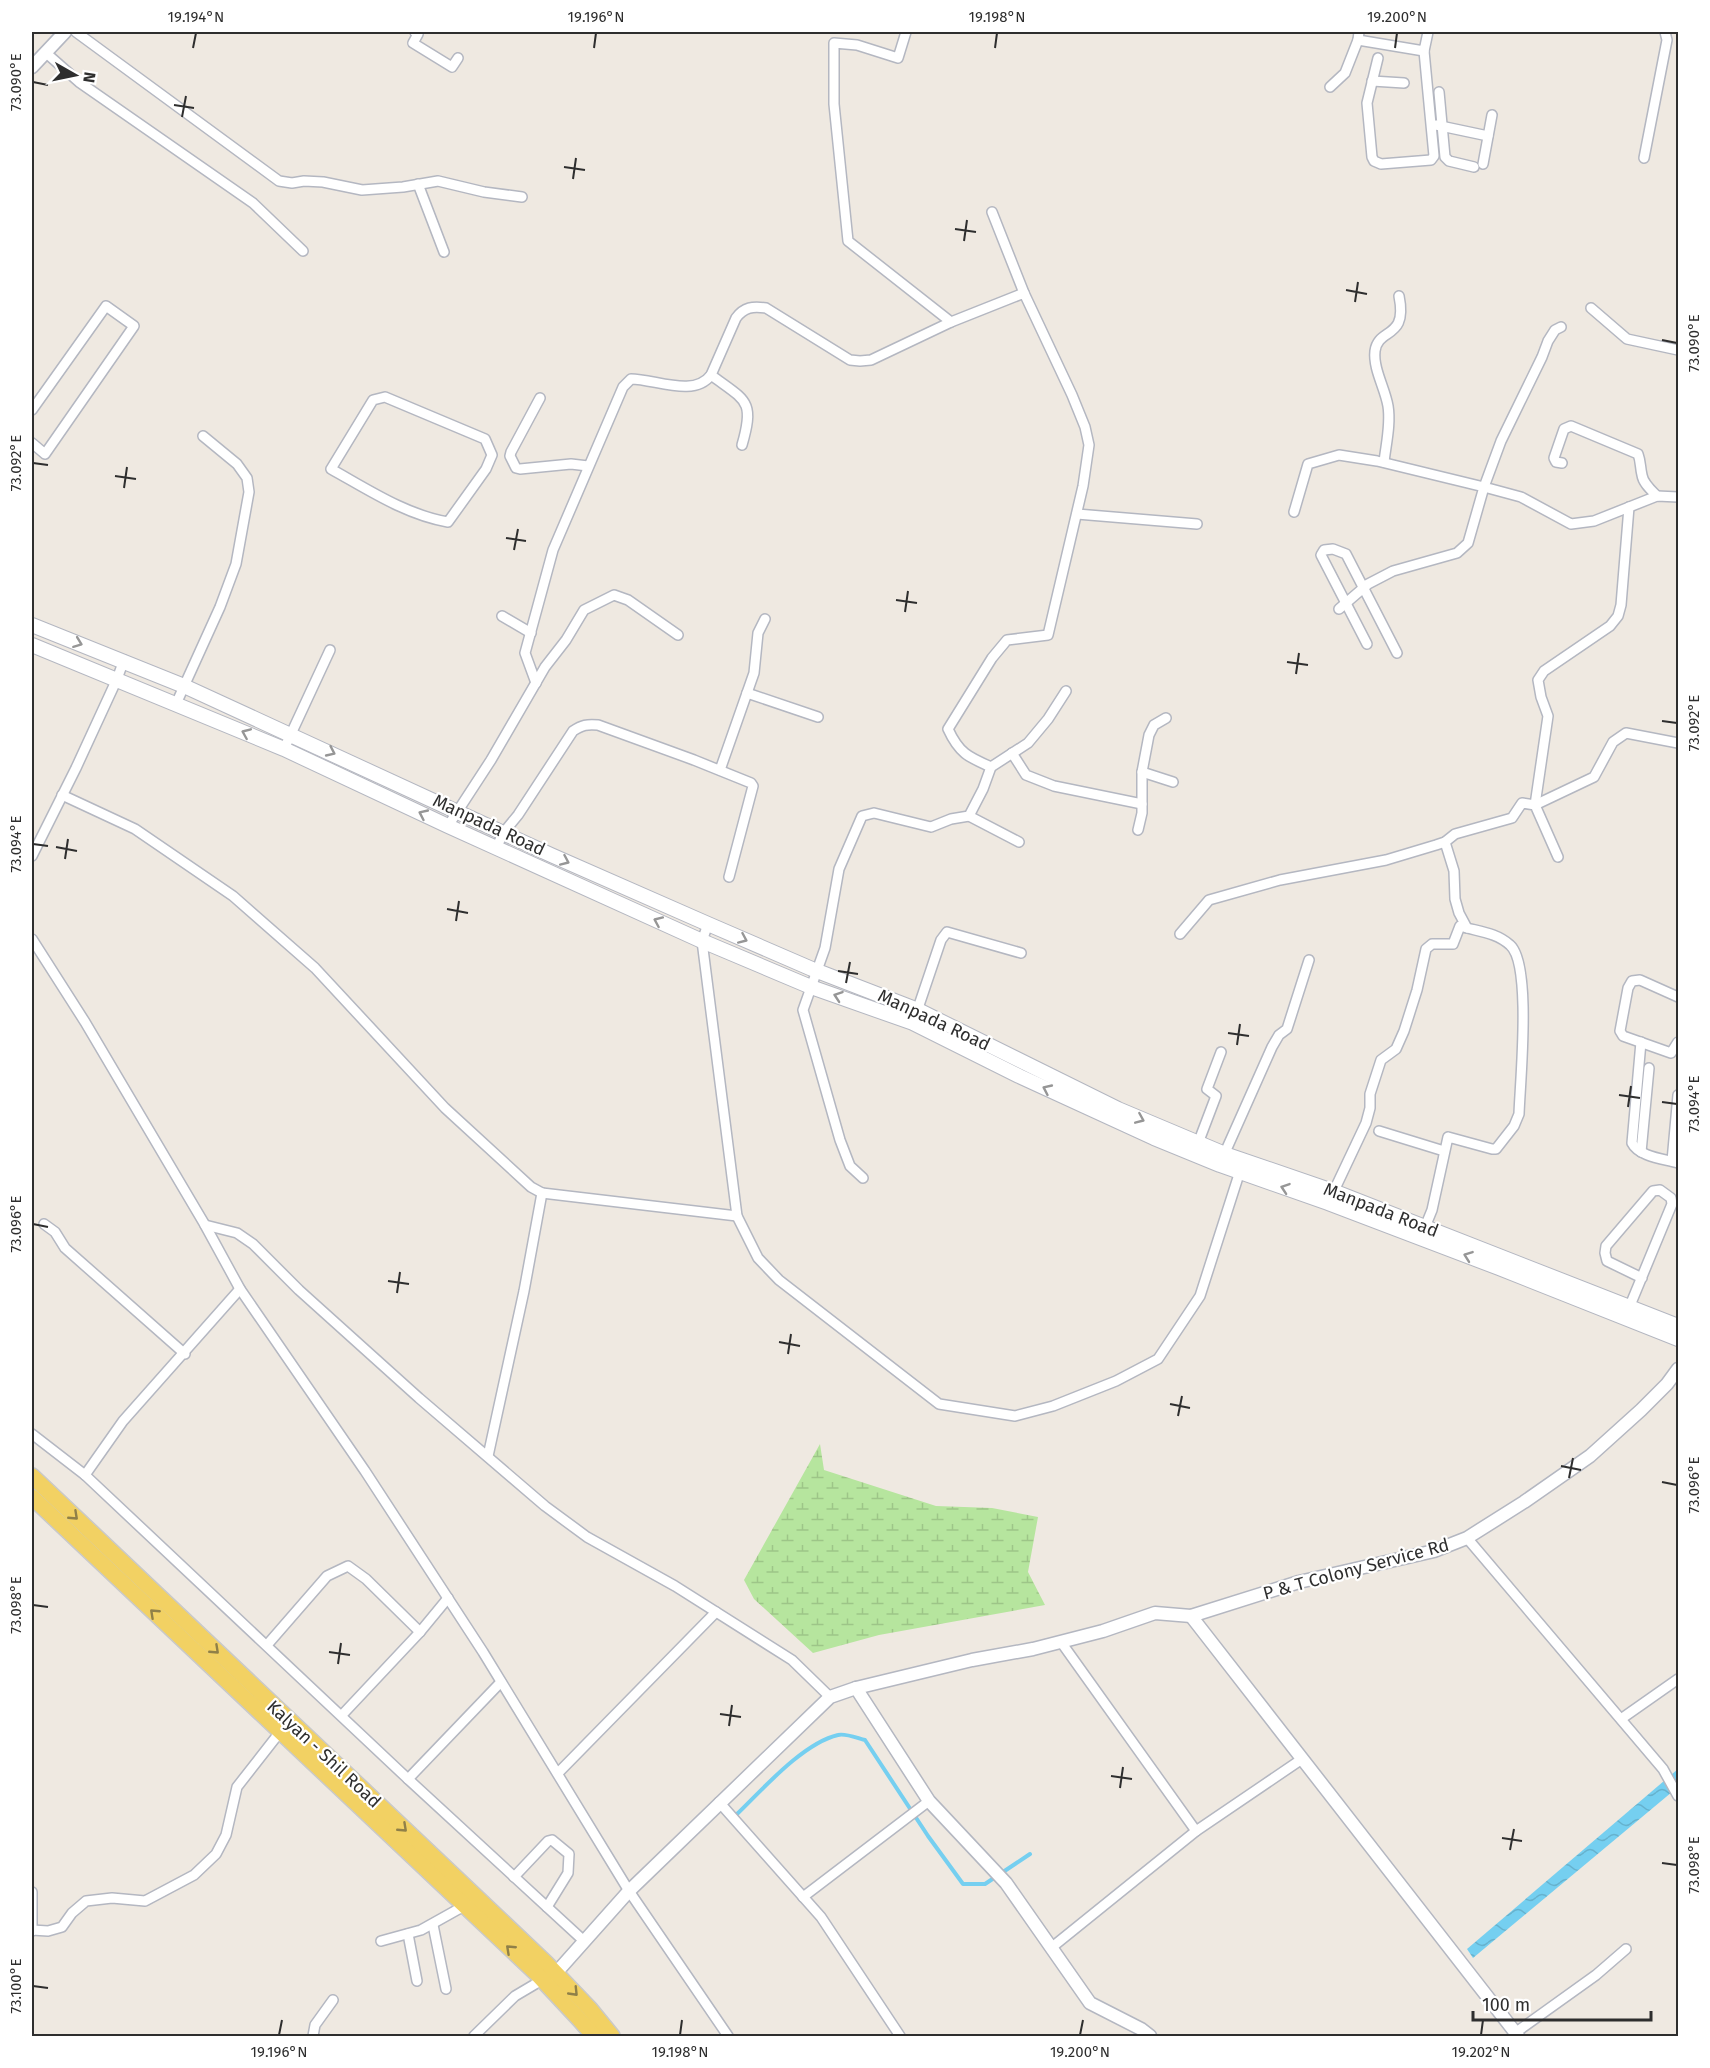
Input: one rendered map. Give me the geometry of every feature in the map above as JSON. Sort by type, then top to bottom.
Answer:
[{"type":"main road","name":"Manpada Road","points":[[32,625],[184,686],[708,924],[818,971],[916,1016],[1115,1115],[1222,1160],[1330,1197],[1603,1303],[1678,1340]]},
{"type":"main road","name":"Manpada Road","points":[[32,645],[284,749],[496,848],[702,941],[811,987],[916,1016]]},
{"type":"main road","name":"Manpada Road","points":[[1603,1303],[1629,1308],[1678,1326]]},
{"type":"main road","name":"Kalyan - Shil Road","points":[[32,1476],[549,1977],[594,2037]]},
{"type":"main road","name":"Kalyan - Shil Road","points":[[32,1497],[464,1906],[590,2009],[612,2037]]},
{"type":"street","points":[[32,67],[65,32]]},
{"type":"street","points":[[76,32],[279,180],[292,183],[323,182],[362,190],[438,181],[484,192],[522,197]]},
{"type":"street","points":[[415,32],[418,34],[412,43],[452,67],[458,58]]},
{"type":"street","points":[[906,32],[898,58],[857,45],[834,43],[834,104],[848,242],[951,322]]},
{"type":"street","points":[[1366,32],[1370,36],[1425,48]]},
{"type":"street","points":[[1377,58],[1367,103],[1372,157],[1381,164],[1432,159],[1425,48],[1428,32]]},
{"type":"street","points":[[1644,158],[1667,40],[1665,32]]},
{"type":"street","points":[[1330,87],[1345,73],[1358,36],[1425,48]]},
{"type":"street","points":[[45,52],[79,82],[253,203],[303,251]]},
{"type":"street","points":[[1372,81],[1404,83]]},
{"type":"street","points":[[1439,92],[1446,160],[1478,165],[1488,136],[1492,115]]},
{"type":"street","points":[[1431,124],[1488,136]]},
{"type":"street","points":[[418,184],[444,252]]},
{"type":"street","points":[[991,767],[970,758],[956,746],[948,729],[992,658],[1007,640],[1048,635],[1077,514],[1089,445],[1085,427],[1024,293],[992,212]]},
{"type":"street","points":[[536,683],[525,653],[553,550],[623,387],[631,380],[686,386],[699,386],[706,382],[736,318],[741,311],[752,306],[766,308],[850,360],[860,361],[871,360],[951,322],[1024,293]]},
{"type":"street","points":[[1384,462],[1389,415],[1374,358],[1377,341],[1396,328],[1402,309],[1400,296]]},
{"type":"street","points":[[32,410],[106,306],[134,326],[45,454],[32,443]]},
{"type":"street","points":[[1592,308],[1627,339],[1678,350]]},
{"type":"street","points":[[1342,606],[1363,588],[1393,571],[1457,554],[1468,543],[1501,441],[1548,341],[1555,330],[1562,327]]},
{"type":"street","points":[[711,375],[742,398],[747,405],[748,423],[742,445]]},
{"type":"street","points":[[384,397],[485,440],[492,455],[486,469],[448,522],[390,501],[331,469],[373,400],[384,397]]},
{"type":"street","points":[[540,398],[511,452],[510,456],[516,468],[571,464],[588,466]]},
{"type":"street","points":[[1562,463],[1556,462],[1554,458],[1564,429],[1571,426],[1638,454],[1646,485],[1657,495]]},
{"type":"street","points":[[176,704],[220,607],[236,564],[249,492],[247,478],[237,464],[203,435]]},
{"type":"street","points":[[1294,512],[1308,464],[1339,455],[1384,462],[1521,497],[1571,524],[1594,521],[1657,495],[1678,497]]},
{"type":"street","points":[[1558,857],[1535,805],[1548,716],[1538,680],[1544,671],[1610,626],[1618,616],[1621,605],[1629,507]]},
{"type":"street","points":[[1077,514],[1197,524]]},
{"type":"street","points":[[1367,644],[1342,606],[1321,552],[1333,549],[1346,554],[1397,653]]},
{"type":"street","points":[[448,826],[545,667],[566,640],[584,610],[614,595],[628,600],[678,635]]},
{"type":"street","points":[[502,616],[531,633]]},
{"type":"street","points":[[720,770],[754,673],[758,633],[765,620]]},
{"type":"street","points":[[284,749],[330,650]]},
{"type":"street","points":[[32,856],[117,679],[123,660]]},
{"type":"street","points":[[969,816],[991,767],[1028,743],[1048,719],[1066,691]]},
{"type":"street","points":[[747,693],[818,717]]},
{"type":"street","points":[[1138,830],[1142,804],[1142,772],[1149,735],[1154,725],[1166,718]]},
{"type":"street","points":[[496,848],[504,832],[518,815],[573,731],[582,725],[598,725],[748,781],[753,786],[729,877]]},
{"type":"street","points":[[1180,934],[1209,900],[1280,880],[1386,860],[1445,842],[1455,834],[1512,818],[1522,803],[1535,805],[1594,777],[1613,742],[1626,733],[1678,743]]},
{"type":"street","points":[[1012,753],[1026,775],[1054,786],[1142,804]]},
{"type":"street","points":[[1142,772],[1173,782]]},
{"type":"street","points":[[62,795],[135,829],[233,896],[315,968],[445,1108],[531,1187],[542,1193],[737,1216]]},
{"type":"street","points":[[863,1178],[850,1166],[803,1010],[825,948],[839,869],[862,816],[874,813],[931,827],[951,819],[969,816],[1019,842]]},
{"type":"street","points":[[1445,842],[1455,871],[1455,899],[1467,928]]},
{"type":"street","points":[[708,924],[702,941],[737,1216],[758,1258],[779,1280],[939,1404],[1015,1416],[1053,1406],[1106,1385],[1158,1359],[1200,1296],[1241,1166]]},
{"type":"street","points":[[1330,1197],[1366,1123],[1370,1108],[1370,1094],[1382,1060],[1396,1049],[1404,1031],[1417,990],[1426,949],[1432,944],[1453,944],[1460,926],[1496,935],[1512,946],[1519,960],[1523,1000],[1519,1114],[1514,1126],[1496,1149],[1451,1137],[1446,1140],[1432,1210],[1423,1233]]},
{"type":"street","points":[[916,1016],[941,940],[947,932],[1021,953]]},
{"type":"street","points":[[32,939],[85,1022],[205,1225],[240,1289],[365,1471],[448,1598],[629,1891],[728,2037]]},
{"type":"street","points":[[1222,1160],[1272,1047],[1279,1035],[1287,1029],[1309,960]]},
{"type":"street","points":[[1678,997],[1636,980],[1630,984],[1620,1031],[1623,1036],[1671,1053],[1678,1042]]},
{"type":"street","points":[[1641,1042],[1632,1139],[1634,1147],[1641,1152],[1675,1162],[1678,1095]]},
{"type":"street","points":[[1196,1149],[1216,1096],[1207,1089],[1221,1052]]},
{"type":"street","points":[[1641,1152],[1649,1068]]},
{"type":"street","points":[[1379,1131],[1444,1151]]},
{"type":"street","points":[[1629,1308],[1642,1278],[1672,1204],[1671,1198],[1660,1190],[1653,1191],[1606,1246],[1605,1253],[1608,1261],[1642,1278]]},
{"type":"street","points":[[488,1456],[524,1291],[542,1193]]},
{"type":"street","points":[[44,1224],[55,1232],[65,1248],[185,1354]]},
{"type":"street","points":[[205,1225],[237,1233],[253,1244],[299,1290],[545,1506],[587,1537],[675,1586],[792,1660],[830,1697]]},
{"type":"street","points":[[85,1475],[123,1421],[185,1354],[240,1289]]},
{"type":"street","name":"P & T Colony Service Rd","points":[[1191,1616],[1299,1582],[1434,1551],[1467,1538],[1590,1456],[1641,1410],[1667,1384],[1678,1369]]},
{"type":"street","points":[[32,1434],[85,1475],[584,1941]]},
{"type":"street","points":[[1467,1538],[1663,1769],[1678,1796]]},
{"type":"street","points":[[267,1645],[327,1576],[348,1566],[366,1579],[420,1632]]},
{"type":"street","points":[[342,1715],[420,1632],[448,1598]]},
{"type":"street","points":[[558,1773],[716,1612]]},
{"type":"street","points":[[474,2037],[515,1996],[549,1977],[629,1891],[830,1697],[856,1688],[972,1660],[1061,1642],[1103,1631],[1155,1613],[1191,1616],[1517,2035],[1596,1975],[1626,1949]]},
{"type":"street","points":[[1061,1642],[1196,1831]]},
{"type":"street","points":[[1621,1719],[1678,1679]]},
{"type":"street","points":[[408,1779],[501,1682]]},
{"type":"street","points":[[856,1688],[929,1801],[998,1875],[1090,2003],[1141,2029],[1150,2037]]},
{"type":"street","points":[[32,1892],[32,1930],[48,1931],[62,1927],[72,1913],[86,1901],[112,1898],[145,1901],[194,1875],[216,1854],[226,1835],[237,1787],[280,1732]]},
{"type":"street","points":[[1052,1948],[1196,1831],[1302,1759]]},
{"type":"street","points":[[803,1897],[929,1801]]},
{"type":"street","points":[[719,1802],[821,1917],[900,2037]]},
{"type":"street","points":[[514,1877],[548,1841],[552,1840],[569,1854],[568,1873],[547,1907]]},
{"type":"street","points":[[381,1941],[433,1925],[464,1906]]},
{"type":"street","points":[[433,1925],[446,1989]]},
{"type":"street","points":[[408,1934],[417,1981]]},
{"type":"street","points":[[313,2037],[315,2025],[333,2000]]},
{"type":"green space","points":[[820,1444],[824,1470],[936,1506],[992,1508],[1038,1517],[1028,1572],[1045,1605],[879,1635],[813,1653],[754,1599],[744,1580]]},
{"type":"water","points":[[1678,1769],[1678,1787],[1473,1958],[1467,1949]]},
{"type":"waterway","points":[[737,1814],[797,1757],[825,1740],[844,1735],[865,1740],[928,1836],[963,1884],[985,1884],[1030,1854]]}]
